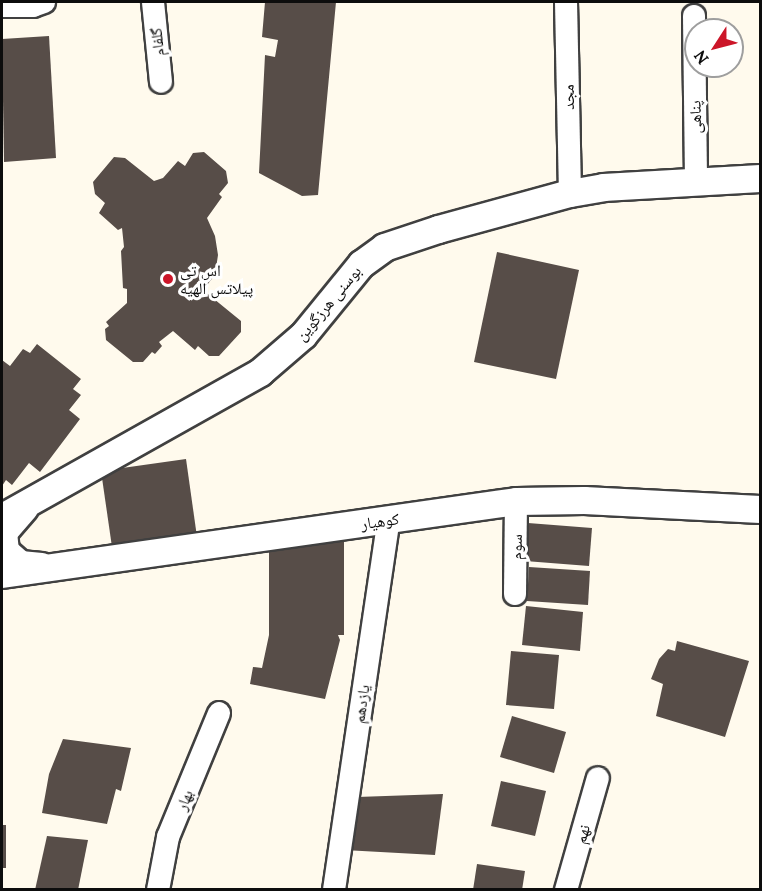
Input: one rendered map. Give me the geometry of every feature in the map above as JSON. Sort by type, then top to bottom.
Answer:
[{"type":"street","points":[[2,6],[33,6],[44,2]]},
{"type":"street","name":"گلفام","points":[[153,2],[162,82]]},
{"type":"street","name":"مجد","points":[[566,2],[570,193]]},
{"type":"street","name":"پناهی","points":[[694,16],[696,182]]},
{"type":"street","name":"بوسنی هرزگوین","points":[[2,517],[260,372],[303,335],[361,264],[384,247],[438,229],[570,193],[603,187],[760,178]]},
{"type":"street","name":"کوهیار","points":[[2,574],[516,501],[584,500],[760,508]]},
{"type":"street","points":[[30,501],[3,531],[5,550],[20,564],[52,567]]},
{"type":"street","name":"سوم","points":[[515,594],[516,501]]},
{"type":"street","name":"یازدهم","points":[[334,890],[389,519]]},
{"type":"street","name":"بهار","points":[[158,890],[168,837],[219,713]]},
{"type":"street","name":"نهم","points":[[566,890],[598,778]]},
{"type":"building","points":[[265,2],[336,2],[318,195],[302,196],[259,173],[265,55],[275,57],[278,40],[262,37]]},
{"type":"building","points":[[49,36],[56,158],[4,162],[2,39]]},
{"type":"building","points":[[204,152],[226,171],[228,183],[219,194],[222,197],[207,218],[215,236],[218,255],[215,275],[203,290],[241,321],[241,332],[219,356],[209,356],[198,346],[195,350],[173,331],[159,342],[162,346],[155,354],[152,352],[143,362],[133,362],[106,340],[105,329],[109,326],[106,322],[127,303],[127,289],[123,288],[121,251],[124,247],[122,228],[118,230],[99,213],[105,203],[95,194],[93,182],[114,157],[125,158],[154,181],[163,178],[178,161],[185,166],[193,153]]},
{"type":"building","points":[[497,252],[579,270],[556,379],[474,362]]},
{"type":"building","points":[[37,344],[81,379],[73,389],[81,395],[69,410],[80,419],[40,472],[29,463],[12,485],[6,480],[2,486],[2,360],[10,366],[23,349],[30,353]]},
{"type":"building","points":[[186,459],[197,537],[112,547],[101,471]]},
{"type":"building","points":[[528,523],[592,528],[589,566],[525,561]]},
{"type":"building","points":[[344,536],[344,635],[338,635],[340,640],[325,699],[250,684],[253,667],[262,668],[269,635],[269,552]]},
{"type":"building","points":[[529,567],[590,571],[588,605],[527,601]]},
{"type":"building","points":[[526,606],[583,612],[580,651],[522,645]]},
{"type":"building","points":[[677,641],[749,661],[725,737],[656,716],[663,684],[651,679],[659,659],[668,649],[675,651]]},
{"type":"building","points":[[511,651],[559,655],[554,709],[506,705]]},
{"type":"building","points":[[512,716],[566,732],[554,773],[500,757]]},
{"type":"building","points":[[63,739],[131,748],[121,791],[116,789],[107,824],[42,813],[49,774]]},
{"type":"building","points":[[501,781],[546,791],[535,836],[491,826]]},
{"type":"building","points":[[443,794],[435,855],[344,850],[357,797]]},
{"type":"building","points":[[2,825],[6,825],[6,868],[2,868]]},
{"type":"building","points":[[47,836],[88,840],[78,890],[35,890]]},
{"type":"building","points":[[477,864],[525,871],[522,890],[473,890]]},
{"type":"place","name":"اس تی پیلاتس الهیه","points":[[168,279]]}]
